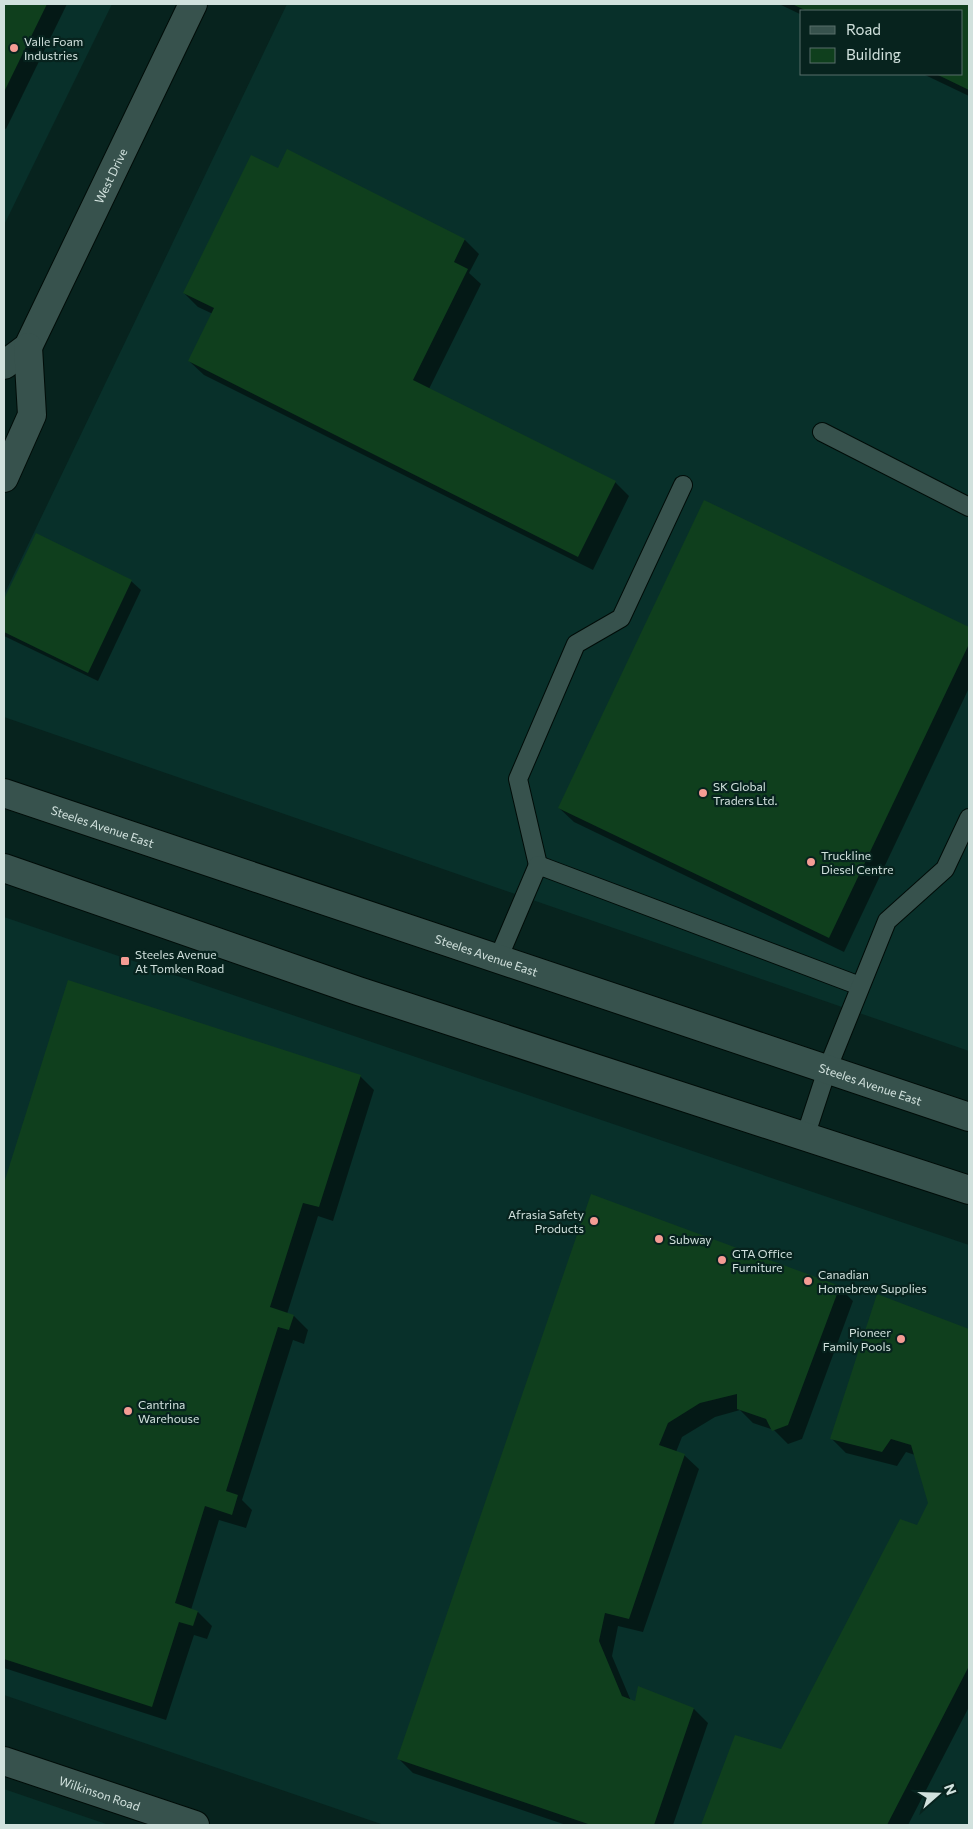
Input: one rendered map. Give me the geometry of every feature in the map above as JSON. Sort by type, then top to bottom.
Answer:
[{"type":"main road","name":"West Drive","points":[[4,365],[28,347],[193,4]]},
{"type":"main road","name":"West Drive","points":[[4,478],[32,415],[28,347]]},
{"type":"main road","name":"Steeles Avenue East","points":[[6,792],[969,1117]]},
{"type":"main road","points":[[4,868],[358,991],[969,1190]]},
{"type":"main road","name":"Wilkinson Road","points":[[4,1761],[195,1825]]},
{"type":"lane","points":[[822,432],[969,507]]},
{"type":"lane","points":[[498,959],[538,865],[518,779],[576,644],[621,618],[683,485]]},
{"type":"lane","points":[[805,1137],[827,1070],[887,921],[945,868],[969,818]]},
{"type":"lane","points":[[538,865],[860,986]]},
{"type":"shaded area","points":[[4,4],[112,4],[4,225]]},
{"type":"shaded area","points":[[287,4],[969,4],[969,1051],[4,717],[4,595]]},
{"type":"shaded area","points":[[4,917],[969,1245],[969,1825],[384,1825],[4,1695]]},
{"type":"shaded area","points":[[4,1789],[109,1825],[4,1825]]},
{"type":"building","name":"Valle Foam Industries","points":[[4,4],[47,4],[4,92]]},
{"type":"building","points":[[792,4],[969,4],[969,90],[938,75],[963,75],[963,10],[805,10]]},
{"type":"building","points":[[287,149],[465,239],[454,262],[468,269],[413,380],[616,481],[578,557],[188,361],[214,308],[183,293],[251,155],[278,168]]},
{"type":"building","points":[[704,500],[969,627],[969,644],[829,938],[558,808]]},
{"type":"building","points":[[36,533],[132,580],[88,673],[4,632],[4,599]]},
{"type":"building","name":"Cantrina Warehouse","points":[[68,980],[361,1075],[319,1207],[303,1203],[270,1307],[294,1315],[289,1330],[278,1327],[226,1491],[238,1495],[232,1515],[205,1506],[175,1603],[198,1611],[193,1626],[179,1622],[152,1707],[4,1659],[4,1183]]},
{"type":"building","points":[[591,1194],[840,1286],[788,1425],[772,1431],[766,1419],[737,1409],[737,1394],[700,1403],[668,1423],[659,1445],[685,1454],[629,1619],[605,1613],[599,1641],[622,1696],[635,1701],[638,1686],[694,1708],[654,1825],[591,1825],[397,1759]]},
{"type":"building","points":[[877,1294],[969,1329],[969,1666],[887,1825],[701,1825],[735,1735],[781,1749],[900,1519],[917,1525],[928,1503],[911,1445],[891,1439],[882,1452],[830,1439]]},
{"type":"place","name":"Valle Foam Industries","points":[[14,48]]},
{"type":"place","name":"SK Global Traders Ltd.","points":[[703,793]]},
{"type":"place","name":"Truckline Diesel Centre","points":[[811,862]]},
{"type":"place","name":"Steeles Avenue At Tomken Road","points":[[125,961]]},
{"type":"place","name":"Afrasia Safety Products","points":[[594,1221]]},
{"type":"place","name":"Subway","points":[[659,1239]]},
{"type":"place","name":"GTA Office Furniture","points":[[722,1260]]},
{"type":"place","name":"Canadian Homebrew Supplies","points":[[808,1281]]},
{"type":"place","name":"Pioneer Family Pools","points":[[901,1339]]},
{"type":"place","name":"Cantrina Warehouse","points":[[128,1411]]}]
